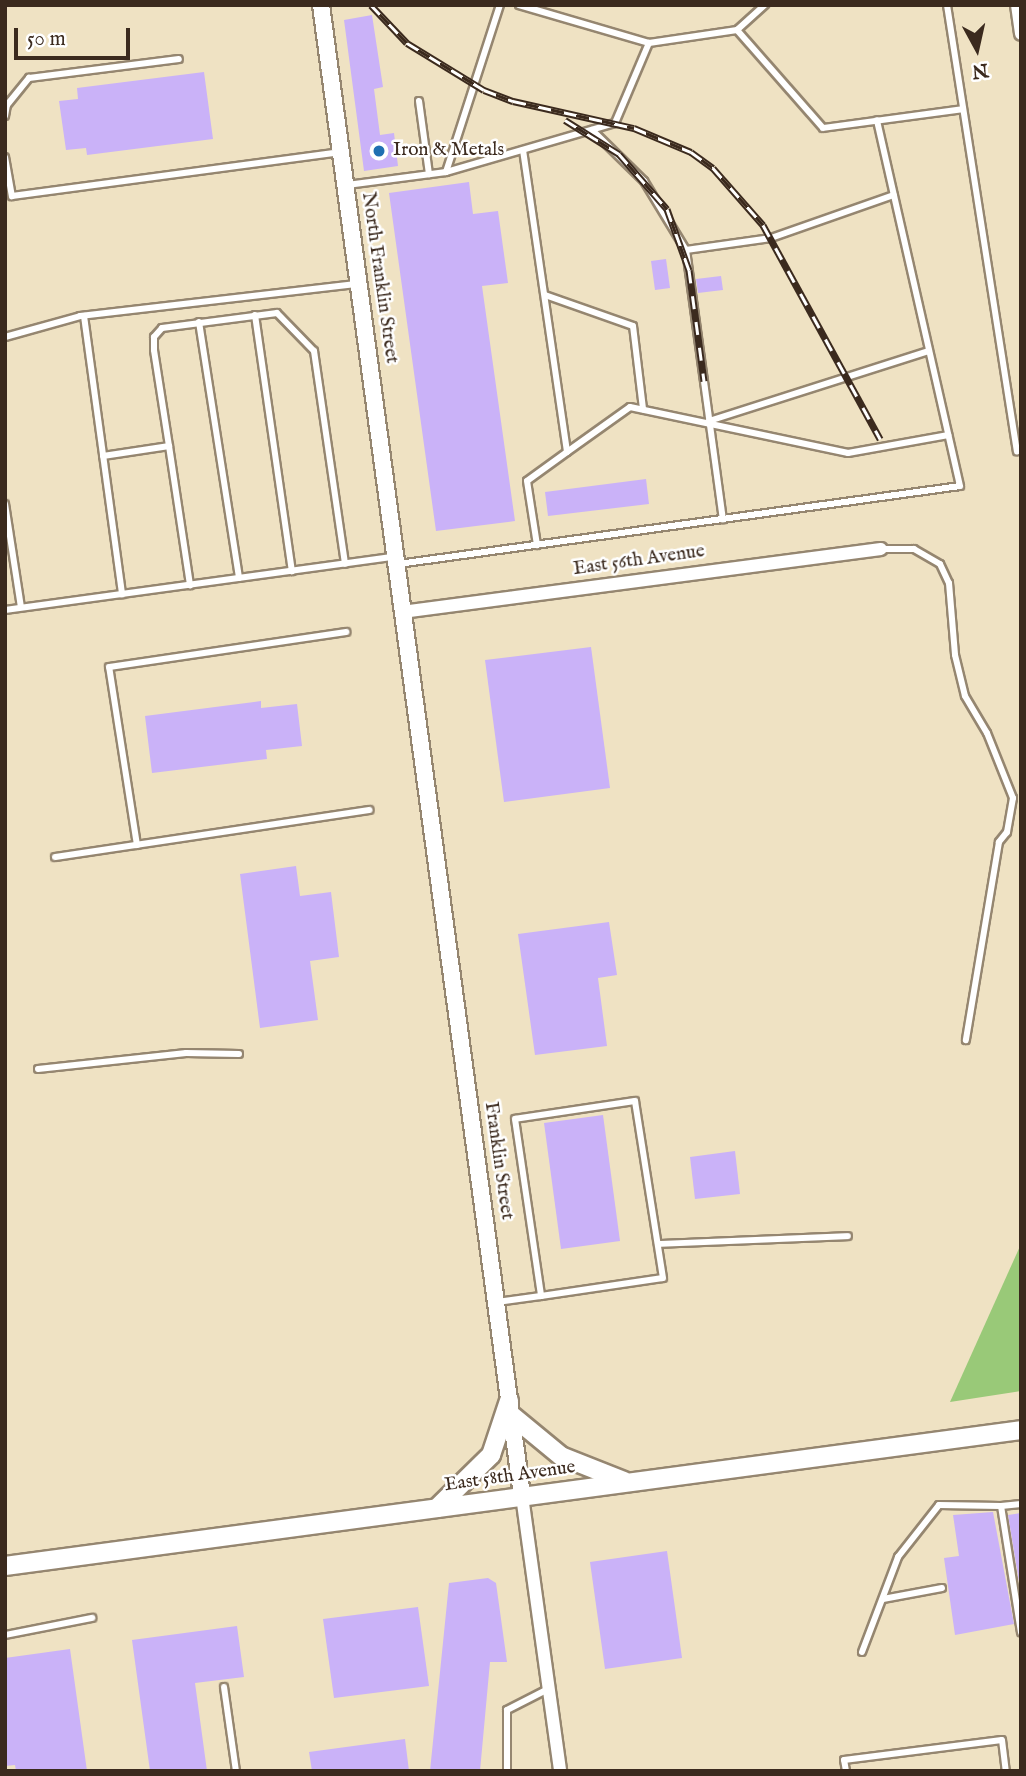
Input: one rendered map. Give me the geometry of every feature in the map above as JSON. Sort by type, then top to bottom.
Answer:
[{"type":"main road","points":[[436,1508],[491,1455],[510,1407],[561,1456],[628,1482]]},
{"type":"main road","name":"East 58th Avenue","points":[[5,1566],[1021,1430]]},
{"type":"street","name":"North Franklin Street","points":[[321,5],[395,560]]},
{"type":"street","points":[[1018,5],[1021,34]]},
{"type":"street","name":"East 56th Avenue","points":[[402,612],[881,549]]},
{"type":"street","name":"Franklin Street","points":[[395,560],[546,1690],[560,1771]]},
{"type":"lane","points":[[446,172],[500,5]]},
{"type":"lane","points":[[519,5],[649,43],[737,30],[765,5]]},
{"type":"lane","points":[[947,5],[1017,452]]},
{"type":"lane","points":[[737,30],[822,128],[963,108]]},
{"type":"lane","points":[[345,185],[446,172],[615,123],[649,43]]},
{"type":"lane","points":[[5,116],[7,105],[29,78],[179,59]]},
{"type":"lane","points":[[419,101],[429,174]]},
{"type":"lane","points":[[5,610],[345,564],[537,545],[960,486],[877,120]]},
{"type":"lane","points":[[592,130],[644,181],[686,250],[707,422],[723,519]]},
{"type":"lane","points":[[523,150],[567,452]]},
{"type":"lane","points":[[5,157],[12,196],[341,152]]},
{"type":"lane","points":[[686,250],[771,238],[894,195]]},
{"type":"lane","points":[[5,337],[84,316],[358,284]]},
{"type":"lane","points":[[545,295],[633,326],[643,409]]},
{"type":"lane","points":[[190,585],[154,337],[162,328],[199,322],[277,313],[314,351],[345,564]]},
{"type":"lane","points":[[255,315],[292,571]]},
{"type":"lane","points":[[84,316],[122,594]]},
{"type":"lane","points":[[199,322],[239,578]]},
{"type":"lane","points":[[707,422],[929,351]]},
{"type":"lane","points":[[537,545],[527,481],[630,407],[848,453],[948,435]]},
{"type":"lane","points":[[103,456],[169,446]]},
{"type":"lane","points":[[5,504],[21,607]]},
{"type":"lane","points":[[881,549],[914,549],[940,564],[949,583],[955,655],[965,696],[987,733],[1013,798],[1007,832],[999,842],[966,1040]]},
{"type":"lane","points":[[136,845],[109,667],[346,632]]},
{"type":"lane","points":[[55,857],[370,810]]},
{"type":"lane","points":[[38,1069],[186,1053],[240,1054]]},
{"type":"lane","points":[[496,1303],[663,1278],[635,1101],[515,1119],[541,1296]]},
{"type":"lane","points":[[657,1244],[848,1236]]},
{"type":"lane","points":[[862,1652],[898,1557],[939,1506],[1021,1504]]},
{"type":"lane","points":[[1002,1506],[1021,1632]]},
{"type":"lane","points":[[883,1599],[942,1588]]},
{"type":"lane","points":[[5,1635],[92,1618]]},
{"type":"lane","points":[[224,1687],[236,1771]]},
{"type":"lane","points":[[507,1771],[506,1710],[546,1690]]},
{"type":"lane","points":[[846,1771],[844,1760],[1002,1740],[1006,1771]]},
{"type":"green space","points":[[1021,1244],[1021,1391],[950,1402]]},
{"type":"building","points":[[372,15],[383,87],[374,89],[380,135],[394,133],[398,166],[364,171],[344,20]]},
{"type":"building","points":[[204,72],[213,139],[87,155],[86,148],[66,150],[59,101],[78,99],[77,88]]},
{"type":"building","points":[[469,182],[473,214],[498,211],[508,283],[482,286],[515,521],[436,531],[389,193]]},
{"type":"building","points":[[666,259],[670,288],[655,290],[651,261]]},
{"type":"building","points":[[721,276],[723,290],[698,293],[696,279]]},
{"type":"building","points":[[646,479],[649,504],[548,516],[545,492]]},
{"type":"building","points":[[591,647],[610,788],[504,802],[485,660]]},
{"type":"building","points":[[261,701],[261,708],[297,704],[302,746],[266,750],[267,759],[152,773],[145,716]]},
{"type":"building","points":[[296,866],[300,896],[331,892],[339,957],[310,961],[318,1020],[260,1028],[240,874]]},
{"type":"building","points":[[609,922],[617,975],[598,978],[607,1046],[535,1055],[518,934]]},
{"type":"building","points":[[603,1115],[620,1241],[561,1249],[544,1123]]},
{"type":"building","points":[[735,1151],[740,1194],[695,1199],[690,1157]]},
{"type":"building","points":[[993,1512],[1014,1624],[955,1635],[944,1558],[959,1556],[953,1515]]},
{"type":"building","points":[[1021,1513],[1021,1594],[1008,1515]]},
{"type":"building","points":[[667,1551],[682,1658],[605,1669],[590,1562]]},
{"type":"building","points":[[488,1578],[496,1583],[507,1662],[490,1662],[480,1771],[430,1771],[449,1583]]},
{"type":"building","points":[[418,1607],[429,1686],[334,1698],[323,1619]]},
{"type":"building","points":[[237,1626],[244,1677],[195,1683],[207,1771],[150,1771],[132,1640]]},
{"type":"building","points":[[70,1649],[87,1771],[16,1771],[15,1765],[5,1766],[5,1658]]},
{"type":"building","points":[[405,1739],[409,1771],[312,1771],[309,1752]]},
{"type":"railway","points":[[371,5],[407,43],[484,90],[513,101],[634,128],[691,152],[713,168],[763,225],[880,439]]},
{"type":"railway","points":[[565,120],[619,154],[667,209],[689,270],[704,381]]},
{"type":"place","name":"Iron & Metals","points":[[379,151]]}]
